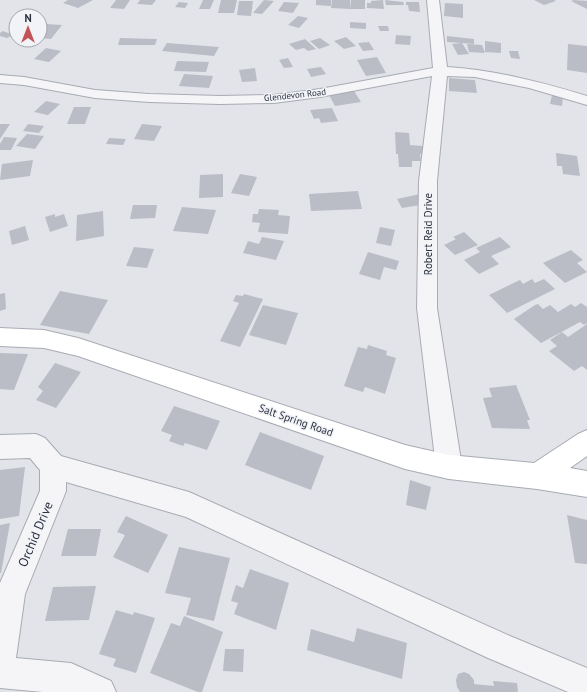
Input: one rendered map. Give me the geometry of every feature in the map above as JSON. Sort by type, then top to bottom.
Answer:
[{"type":"street","name":"Robert Reid Drive","points":[[433,0],[440,71],[428,181],[427,308],[449,467]]},
{"type":"street","name":"Glendevon Road","points":[[0,79],[110,95],[212,100],[274,99],[320,93],[410,75],[440,71],[475,73],[532,84],[587,100]]},
{"type":"street","name":"Salt Spring Road","points":[[0,337],[44,339],[78,346],[405,457],[449,467],[536,476],[587,484]]},
{"type":"street","points":[[536,476],[587,442]]},
{"type":"street","points":[[0,447],[36,446],[53,466],[189,505],[500,647],[587,684]]},
{"type":"street","name":"Orchid Drive","points":[[0,661],[10,594],[53,491],[53,466]]},
{"type":"street","points":[[0,672],[71,678],[100,692]]},
{"type":"building","points":[[68,0],[93,0],[78,8],[63,3]]},
{"type":"building","points":[[116,0],[130,0],[124,9],[110,8]]},
{"type":"building","points":[[140,0],[156,0],[152,5],[137,4]]},
{"type":"building","points":[[203,0],[214,0],[210,9],[199,9]]},
{"type":"building","points":[[221,0],[237,0],[234,13],[218,13]]},
{"type":"building","points":[[264,0],[274,1],[262,14],[253,13]]},
{"type":"building","points":[[316,0],[331,0],[331,6],[316,5]]},
{"type":"building","points":[[332,0],[350,0],[350,9],[331,8]]},
{"type":"building","points":[[351,0],[365,0],[365,9],[350,9]]},
{"type":"building","points":[[383,0],[384,9],[367,8],[367,3],[371,3],[371,1]]},
{"type":"building","points":[[385,0],[403,2],[404,5],[386,5]]},
{"type":"building","points":[[534,0],[554,0],[556,1],[544,5]]},
{"type":"building","points":[[239,1],[253,1],[251,16],[237,15]]},
{"type":"building","points":[[571,1],[587,1],[587,9]]},
{"type":"building","points":[[179,2],[188,3],[185,8],[175,7]]},
{"type":"building","points":[[284,2],[299,3],[293,13],[278,11]]},
{"type":"building","points":[[406,2],[419,2],[420,12],[409,11]]},
{"type":"building","points":[[445,3],[463,4],[463,18],[444,16]]},
{"type":"building","points":[[298,16],[308,18],[299,28],[288,25]]},
{"type":"building","points":[[350,22],[366,23],[366,29],[350,28]]},
{"type":"building","points":[[48,24],[62,25],[51,39],[48,39]]},
{"type":"building","points":[[378,26],[388,26],[389,31],[380,31]]},
{"type":"building","points":[[3,31],[8,33],[8,38],[0,36],[0,33]]},
{"type":"building","points":[[396,35],[411,36],[410,45],[395,44]]},
{"type":"building","points":[[447,36],[474,39],[474,44],[447,42]]},
{"type":"building","points":[[346,37],[356,46],[344,49],[334,41]]},
{"type":"building","points":[[120,38],[157,39],[155,45],[118,45]]},
{"type":"building","points":[[320,38],[330,45],[319,49],[310,41]]},
{"type":"building","points":[[305,39],[316,49],[308,51],[304,48],[296,50],[289,44]]},
{"type":"building","points":[[485,41],[501,43],[501,53],[485,52]]},
{"type":"building","points":[[369,42],[374,50],[363,51],[358,43]]},
{"type":"building","points":[[167,43],[219,47],[214,56],[162,51]]},
{"type":"building","points":[[462,43],[469,54],[458,55],[452,44]]},
{"type":"building","points":[[467,44],[482,45],[485,53],[469,52]]},
{"type":"building","points":[[568,44],[587,46],[587,73],[567,70]]},
{"type":"building","points":[[46,48],[61,51],[49,62],[34,59]]},
{"type":"building","points":[[509,51],[518,51],[520,59],[511,58]]},
{"type":"building","points":[[377,57],[386,73],[366,76],[357,60]]},
{"type":"building","points":[[288,58],[293,67],[284,68],[279,60]]},
{"type":"building","points":[[177,61],[209,62],[206,72],[174,71]]},
{"type":"building","points":[[321,67],[326,74],[311,77],[307,69]]},
{"type":"building","points":[[255,68],[257,81],[242,82],[239,70]]},
{"type":"building","points":[[184,74],[213,76],[209,88],[179,86]]},
{"type":"building","points":[[449,78],[475,80],[477,93],[449,91]]},
{"type":"building","points":[[354,91],[361,102],[335,106],[329,95]]},
{"type":"building","points":[[552,95],[563,97],[562,106],[550,104]]},
{"type":"building","points":[[46,101],[60,104],[48,115],[34,112]]},
{"type":"building","points":[[74,107],[91,107],[85,124],[67,124]]},
{"type":"building","points":[[332,108],[338,121],[321,123],[319,118],[314,119],[310,110]]},
{"type":"building","points":[[0,124],[10,124],[0,139]]},
{"type":"building","points":[[28,124],[44,126],[39,133],[23,131]]},
{"type":"building","points":[[142,124],[162,126],[154,141],[134,139]]},
{"type":"building","points":[[395,132],[409,133],[410,145],[423,146],[424,154],[420,154],[421,161],[412,161],[412,167],[399,167],[398,154],[396,154]]},
{"type":"building","points":[[27,134],[44,136],[35,149],[16,146]]},
{"type":"building","points":[[4,137],[17,138],[11,150],[0,150],[0,144]]},
{"type":"building","points":[[109,138],[126,139],[123,145],[106,144]]},
{"type":"building","points":[[556,153],[577,156],[580,176],[563,174],[562,166],[557,166]]},
{"type":"building","points":[[33,160],[30,176],[0,180],[2,164]]},
{"type":"building","points":[[223,174],[223,197],[199,198],[200,175]]},
{"type":"building","points":[[240,174],[257,177],[249,196],[231,193]]},
{"type":"building","points":[[358,191],[362,209],[311,211],[309,194]]},
{"type":"building","points":[[420,194],[426,204],[402,208],[397,199]]},
{"type":"building","points":[[133,205],[157,205],[155,218],[130,219]]},
{"type":"building","points":[[182,207],[216,210],[208,234],[173,231]]},
{"type":"building","points":[[259,209],[279,210],[278,215],[290,216],[288,234],[258,232],[260,223],[252,222],[253,214],[258,214]]},
{"type":"building","points":[[103,211],[104,236],[76,241],[77,215]]},
{"type":"building","points":[[55,214],[55,217],[64,214],[68,226],[50,232],[45,217]]},
{"type":"building","points":[[25,226],[29,240],[12,245],[9,231]]},
{"type":"building","points":[[380,227],[395,230],[391,246],[376,243]]},
{"type":"building","points":[[464,232],[478,245],[455,255],[444,245],[456,239],[453,237]]},
{"type":"building","points":[[262,237],[284,241],[276,260],[243,253],[248,241],[259,244]]},
{"type":"building","points":[[500,237],[511,247],[491,256],[499,264],[479,274],[464,260],[480,252],[476,248]]},
{"type":"building","points":[[134,247],[154,249],[147,268],[126,266]]},
{"type":"building","points":[[571,250],[583,260],[577,263],[587,272],[565,283],[543,263]]},
{"type":"building","points":[[368,252],[399,261],[396,270],[384,267],[380,280],[359,274]]},
{"type":"building","points":[[532,279],[535,283],[544,279],[555,289],[507,313],[489,295],[520,280],[523,284]]},
{"type":"building","points":[[60,291],[108,300],[89,334],[40,325]]},
{"type":"building","points":[[5,293],[6,309],[0,311],[0,294]]},
{"type":"building","points":[[244,294],[263,299],[240,347],[220,341],[239,303],[233,301],[236,295],[243,296]]},
{"type":"building","points":[[581,303],[587,307],[587,323],[584,325],[580,322],[541,343],[514,319],[538,304],[543,309],[550,305],[558,312],[571,304],[575,307]]},
{"type":"building","points":[[263,305],[298,313],[286,345],[249,335]]},
{"type":"building","points":[[587,324],[587,370],[582,366],[574,371],[549,351],[557,346],[550,340],[562,332],[568,337]]},
{"type":"building","points":[[368,345],[387,351],[386,355],[396,358],[385,394],[365,387],[363,392],[344,386],[358,347],[367,349]]},
{"type":"building","points":[[0,353],[28,354],[14,390],[0,389]]},
{"type":"building","points":[[55,363],[81,372],[56,408],[36,400],[43,391],[38,387]]},
{"type":"building","points":[[516,385],[530,420],[527,420],[530,429],[492,428],[483,398],[492,397],[489,388]]},
{"type":"building","points":[[174,406],[220,421],[207,450],[185,443],[183,446],[169,441],[172,435],[161,431]]},
{"type":"building","points":[[260,432],[324,456],[311,490],[245,465]]},
{"type":"building","points":[[25,467],[19,516],[0,519],[0,470]]},
{"type":"building","points":[[410,480],[431,487],[426,510],[406,505]]},
{"type":"building","points":[[567,515],[587,520],[587,564],[575,563]]},
{"type":"building","points":[[126,516],[168,535],[148,573],[113,557],[125,535],[117,532]]},
{"type":"building","points":[[10,523],[1,573],[0,573],[0,525]]},
{"type":"building","points":[[68,529],[101,529],[96,556],[61,556]]},
{"type":"building","points":[[179,547],[230,558],[214,621],[186,615],[191,598],[165,593]]},
{"type":"building","points":[[250,569],[289,583],[276,630],[234,614],[238,603],[231,601],[236,585],[243,588]]},
{"type":"building","points":[[96,586],[89,620],[45,621],[53,587]]},
{"type":"building","points":[[116,610],[133,615],[134,612],[155,618],[136,673],[113,666],[116,659],[99,654]]},
{"type":"building","points":[[184,616],[223,632],[202,692],[198,692],[150,673],[171,623],[180,626]]},
{"type":"building","points":[[357,628],[407,643],[402,679],[307,650],[311,629],[354,642]]},
{"type":"building","points":[[225,649],[244,649],[243,672],[223,671]]},
{"type":"building","points":[[464,672],[469,674],[474,680],[474,684],[494,686],[493,681],[517,683],[518,692],[460,692],[457,687],[456,680],[458,674]]}]
